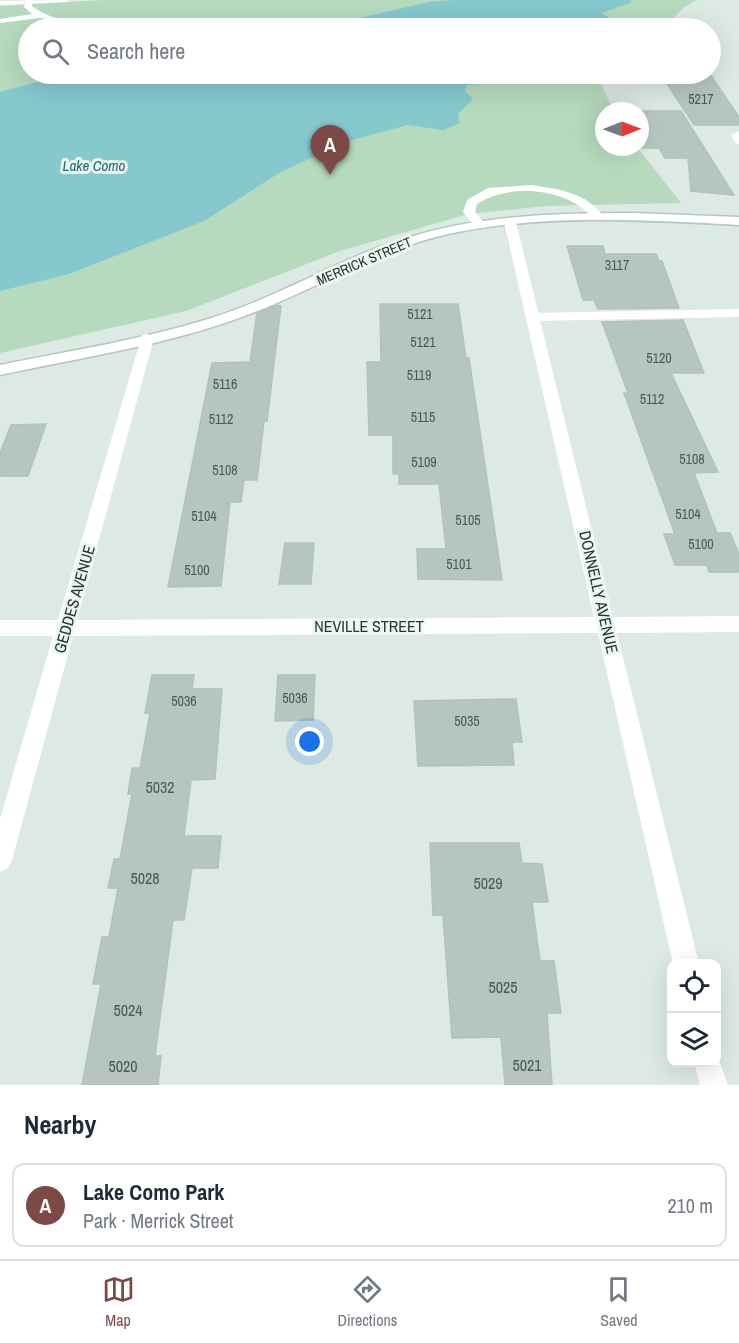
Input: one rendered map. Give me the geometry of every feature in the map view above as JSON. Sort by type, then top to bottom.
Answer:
[{"type":"street","points":[[0,3],[66,0]]},
{"type":"street","points":[[29,1],[28,7],[33,14],[51,18]]},
{"type":"street","points":[[23,18],[39,16]]},
{"type":"street","points":[[0,21],[18,19]]},
{"type":"street","points":[[739,134],[736,135],[739,141]]},
{"type":"street","points":[[480,225],[469,212],[471,202],[488,190],[532,188],[570,195],[590,207],[598,217]]},
{"type":"street","name":"MERRICK STREET","points":[[0,370],[200,326],[243,312],[413,239],[480,225],[598,217],[739,221]]},
{"type":"street","name":"DONNELLY AVENUE","points":[[510,222],[685,959]]},
{"type":"street","points":[[533,316],[739,313]]},
{"type":"street","name":"GEDDES AVENUE","points":[[0,860],[147,338]]},
{"type":"street","name":"NEVILLE STREET","points":[[0,628],[739,624]]},
{"type":"street","points":[[709,1067],[714,1085]]},
{"type":"green space","points":[[102,0],[697,0],[683,8],[674,18],[18,18],[18,84],[601,84],[610,102],[595,102],[595,156],[644,156],[681,203],[547,206],[468,214],[340,251],[186,311],[0,353],[0,6]]},
{"type":"water","points":[[630,0],[632,2],[602,13],[609,18],[359,18],[429,2]]},
{"type":"water","name":"Lake Como","points":[[30,84],[483,84],[467,85],[465,91],[473,99],[458,114],[460,123],[443,130],[408,125],[345,142],[279,173],[204,221],[69,274],[0,291],[0,92]]},
{"type":"building","points":[[667,84],[717,84],[739,117],[739,125],[694,125]]},
{"type":"building","points":[[649,111],[681,111],[734,195],[691,191],[688,158],[665,158],[659,148],[649,148]]},
{"type":"building","points":[[567,246],[603,246],[605,254],[656,254],[659,261],[662,261],[679,308],[598,309],[594,300],[583,300]]},
{"type":"building","points":[[380,304],[458,304],[466,358],[469,358],[502,580],[418,579],[417,549],[446,549],[439,484],[399,484],[399,474],[393,474],[393,435],[369,435],[367,362],[381,362]]},
{"type":"building","points":[[277,305],[281,306],[267,421],[264,421],[257,480],[244,480],[241,502],[230,502],[221,586],[168,587],[212,363],[250,362],[257,313]]},
{"type":"building","points":[[683,320],[704,373],[671,373],[718,472],[694,473],[717,533],[730,533],[739,554],[739,572],[709,572],[707,565],[675,565],[664,534],[675,534],[624,393],[628,393],[602,322]]},
{"type":"building","points":[[46,424],[28,476],[0,476],[0,453],[11,425]]},
{"type":"building","points":[[285,543],[314,543],[311,584],[279,584]]},
{"type":"building","points":[[152,675],[194,675],[192,689],[222,689],[215,779],[191,780],[184,836],[221,836],[218,868],[192,868],[184,920],[173,920],[155,1056],[161,1056],[158,1085],[82,1085],[101,984],[93,984],[102,937],[109,937],[118,888],[108,888],[114,859],[120,859],[132,794],[128,794],[132,768],[140,768],[150,713],[145,713]]},
{"type":"building","points":[[278,675],[315,675],[313,720],[275,721]]},
{"type":"building","points":[[516,699],[522,742],[512,742],[514,765],[418,766],[414,701]]},
{"type":"building","points":[[430,843],[519,843],[522,863],[542,864],[548,902],[532,902],[540,961],[554,961],[561,1013],[547,1013],[552,1085],[505,1085],[501,1037],[452,1038],[443,915],[433,915]]},
{"type":"place","name":"Lake Como Park","points":[[330,175]]}]
